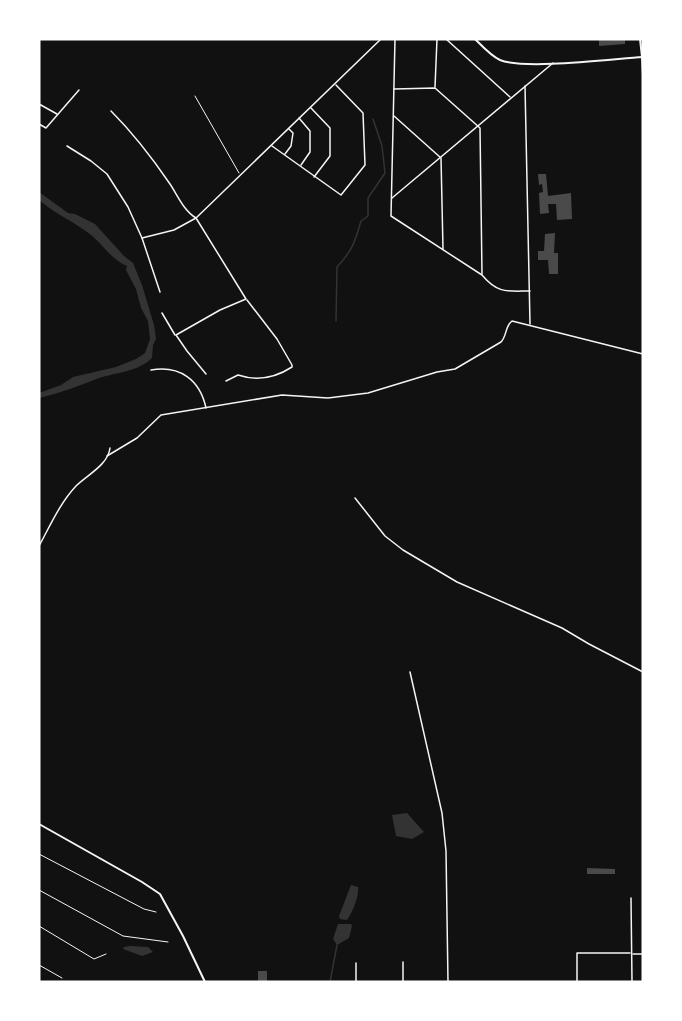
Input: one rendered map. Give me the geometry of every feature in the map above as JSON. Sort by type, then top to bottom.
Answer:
[{"type":"street","points":[[142,238],[174,230],[196,218],[381,39]]},
{"type":"street","points":[[395,39],[391,216],[482,275],[491,286],[503,291],[530,291]]},
{"type":"street","points":[[435,88],[437,39]]},
{"type":"street","points":[[446,39],[511,97]]},
{"type":"street","points":[[475,39],[502,61],[517,63],[642,57]]},
{"type":"street","points":[[640,39],[643,75]]},
{"type":"street","points":[[391,199],[553,63]]},
{"type":"street","points":[[271,145],[341,195],[365,165],[363,113],[335,84]]},
{"type":"street","points":[[525,86],[530,324]]},
{"type":"street","points":[[394,89],[435,88],[477,126],[480,132],[482,275]]},
{"type":"street","points":[[39,124],[46,128],[79,90]]},
{"type":"street","points":[[39,104],[58,114]]},
{"type":"street","points":[[311,107],[330,128],[330,156],[314,177]]},
{"type":"street","points":[[111,111],[125,124],[170,184],[189,214],[196,218],[246,299],[277,339],[292,365],[270,377],[250,379],[238,375],[226,381]]},
{"type":"street","points":[[393,115],[441,158],[443,249]]},
{"type":"street","points":[[299,118],[310,131],[310,152],[300,166]]},
{"type":"street","points":[[285,154],[291,146],[293,133],[288,128]]},
{"type":"street","points":[[67,146],[107,174],[128,207],[142,238],[160,292]]},
{"type":"street","points":[[176,335],[220,310],[246,299]]},
{"type":"street","points":[[162,313],[174,335],[206,374]]},
{"type":"street","points":[[107,456],[137,438],[161,415],[282,394],[328,398],[368,393],[462,366],[501,342],[512,321],[643,354]]},
{"type":"street","points":[[151,370],[159,368],[180,371],[202,392],[206,408]]},
{"type":"street","points":[[39,546],[64,502],[77,485],[101,465],[110,448]]},
{"type":"street","points":[[355,498],[393,544],[440,573],[562,628],[643,672]]},
{"type":"street","points":[[410,672],[442,813],[446,852],[448,982]]},
{"type":"street","points":[[39,824],[160,894],[205,982]]},
{"type":"street","points":[[631,898],[633,982]]},
{"type":"street","points":[[577,982],[577,953],[643,954]]},
{"type":"street","points":[[403,962],[403,982]]},
{"type":"street","points":[[356,963],[356,982]]},
{"type":"lane","points":[[195,96],[240,175]]},
{"type":"lane","points":[[39,854],[144,909],[156,912]]},
{"type":"lane","points":[[39,890],[123,936],[168,942]]},
{"type":"lane","points":[[39,926],[94,959],[106,954]]},
{"type":"lane","points":[[39,965],[62,978]]},
{"type":"shaded area","points":[[39,192],[68,213],[95,224],[133,263],[142,285],[156,339],[152,358],[146,363],[39,398],[39,393],[61,385],[73,377],[116,367],[136,359],[145,353],[150,339],[148,321],[126,270],[127,266],[87,232],[39,200]]},
{"type":"shaded area","points":[[407,813],[424,832],[412,839],[396,836],[392,815]]},
{"type":"shaded area","points":[[351,885],[358,887],[358,895],[347,920],[340,919],[339,916]]},
{"type":"shaded area","points":[[338,924],[351,924],[352,926],[349,938],[337,945],[333,939]]},
{"type":"shaded area","points":[[130,946],[148,947],[153,952],[142,956],[123,949]]},
{"type":"building","points":[[599,39],[625,39],[625,44],[599,46]]},
{"type":"building","points":[[538,174],[546,174],[548,196],[571,193],[572,219],[557,220],[556,204],[548,204],[549,213],[540,214],[539,193],[543,192],[542,184],[539,185]]},
{"type":"building","points":[[555,233],[554,253],[558,253],[558,274],[549,274],[548,260],[538,260],[538,251],[544,251],[545,234]]},
{"type":"building","points":[[587,868],[615,869],[615,874],[587,874]]},
{"type":"building","points":[[258,971],[267,971],[267,982],[258,982]]},
{"type":"waterway","points":[[336,321],[337,267],[352,246],[361,221],[368,216],[368,198],[385,173],[382,146],[373,119]]},
{"type":"waterway","points":[[330,982],[337,945]]}]
